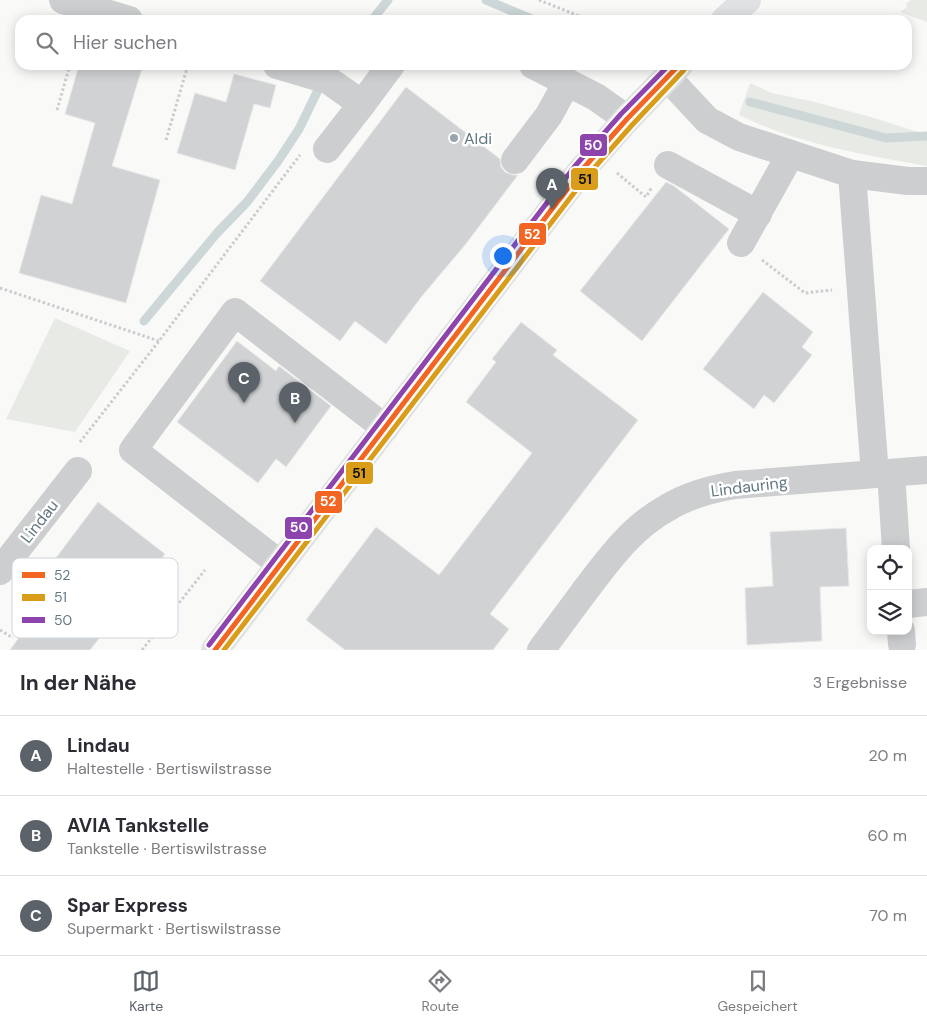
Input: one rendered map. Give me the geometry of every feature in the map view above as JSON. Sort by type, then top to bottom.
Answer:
[{"type":"main road","points":[[730,15],[747,0]]},
{"type":"main road","points":[[225,646],[280,564],[582,171],[627,119],[673,71]]},
{"type":"street","points":[[63,0],[112,15]]},
{"type":"street","points":[[294,70],[328,80],[362,104]]},
{"type":"street","points":[[314,152],[362,104],[386,70]]},
{"type":"street","points":[[543,70],[596,97],[627,119]]},
{"type":"street","points":[[673,71],[707,120],[740,137],[852,174],[908,181],[927,181]]},
{"type":"street","points":[[515,160],[549,115],[567,82]]},
{"type":"street","points":[[741,244],[784,166],[787,154]]},
{"type":"street","points":[[668,166],[758,214]]},
{"type":"street","points":[[852,174],[869,398],[895,545]]},
{"type":"street","points":[[280,564],[133,450],[235,312],[385,428]]},
{"type":"street","name":"Lindau","points":[[0,571],[78,459]]},
{"type":"street","name":"Lindauring","points":[[540,650],[609,559],[650,519],[686,498],[712,489],[735,485],[927,470]]},
{"type":"street","points":[[912,604],[927,602]]},
{"type":"path","points":[[539,0],[576,15]]},
{"type":"path","points":[[58,110],[69,70]]},
{"type":"path","points":[[166,140],[187,70]]},
{"type":"path","points":[[78,459],[159,341],[314,152]]},
{"type":"path","points":[[741,244],[805,293],[839,290]]},
{"type":"path","points":[[0,288],[159,341]]},
{"type":"path","points":[[178,604],[205,570]]},
{"type":"path","points":[[0,630],[12,637]]},
{"type":"path","points":[[142,650],[151,638]]},
{"type":"shaded area","points":[[911,0],[927,0],[927,22],[900,12],[907,7],[906,4]]},
{"type":"shaded area","points":[[750,83],[772,93],[811,101],[874,118],[927,135],[927,166],[855,153],[808,141],[784,134],[739,115]]},
{"type":"shaded area","points":[[55,318],[130,351],[75,432],[6,419]]},
{"type":"building","points":[[78,70],[141,70],[112,166],[160,180],[126,303],[19,273],[41,195],[72,204],[95,123],[65,114]]},
{"type":"building","points":[[234,74],[276,85],[270,108],[254,104],[235,170],[177,153],[195,93],[226,102]]},
{"type":"building","points":[[406,87],[500,159],[501,167],[505,172],[518,175],[386,344],[355,321],[340,341],[260,281]]},
{"type":"building","points":[[666,182],[674,186],[729,229],[642,341],[580,291]]},
{"type":"building","points":[[763,292],[813,332],[802,347],[812,355],[774,403],[764,395],[754,409],[703,369]]},
{"type":"building","points":[[521,322],[557,350],[553,355],[638,420],[490,614],[509,629],[493,650],[345,650],[306,620],[376,527],[439,575],[532,453],[466,402],[496,362],[492,359]]},
{"type":"building","points":[[237,341],[276,371],[279,366],[331,406],[286,467],[276,459],[258,483],[177,422]]},
{"type":"building","points":[[98,502],[165,554],[162,558],[56,558]]},
{"type":"building","points":[[846,528],[849,586],[820,587],[822,641],[747,645],[745,588],[773,586],[770,532]]},
{"type":"building","points":[[19,638],[99,638],[90,650],[10,650]]},
{"type":"waterway","points":[[376,15],[388,0]]},
{"type":"waterway","points":[[486,0],[522,15]]},
{"type":"waterway","points":[[144,321],[217,233],[247,202],[278,161],[299,129],[318,90]]},
{"type":"waterway","points":[[750,102],[886,138],[927,136]]},
{"type":"transit line","name":"50","points":[[209,645],[575,166],[621,114],[664,70]]},
{"type":"transit line","name":"52","points":[[215,650],[581,171],[674,70]]},
{"type":"transit line","name":"51","points":[[224,650],[587,176],[684,70]]},
{"type":"place","name":"Aldi","points":[[454,138]]},
{"type":"place","name":"Lindau","points":[[552,209]]},
{"type":"place","name":"Spar Express","points":[[244,403]]},
{"type":"place","name":"AVIA Tankstelle","points":[[295,423]]}]
